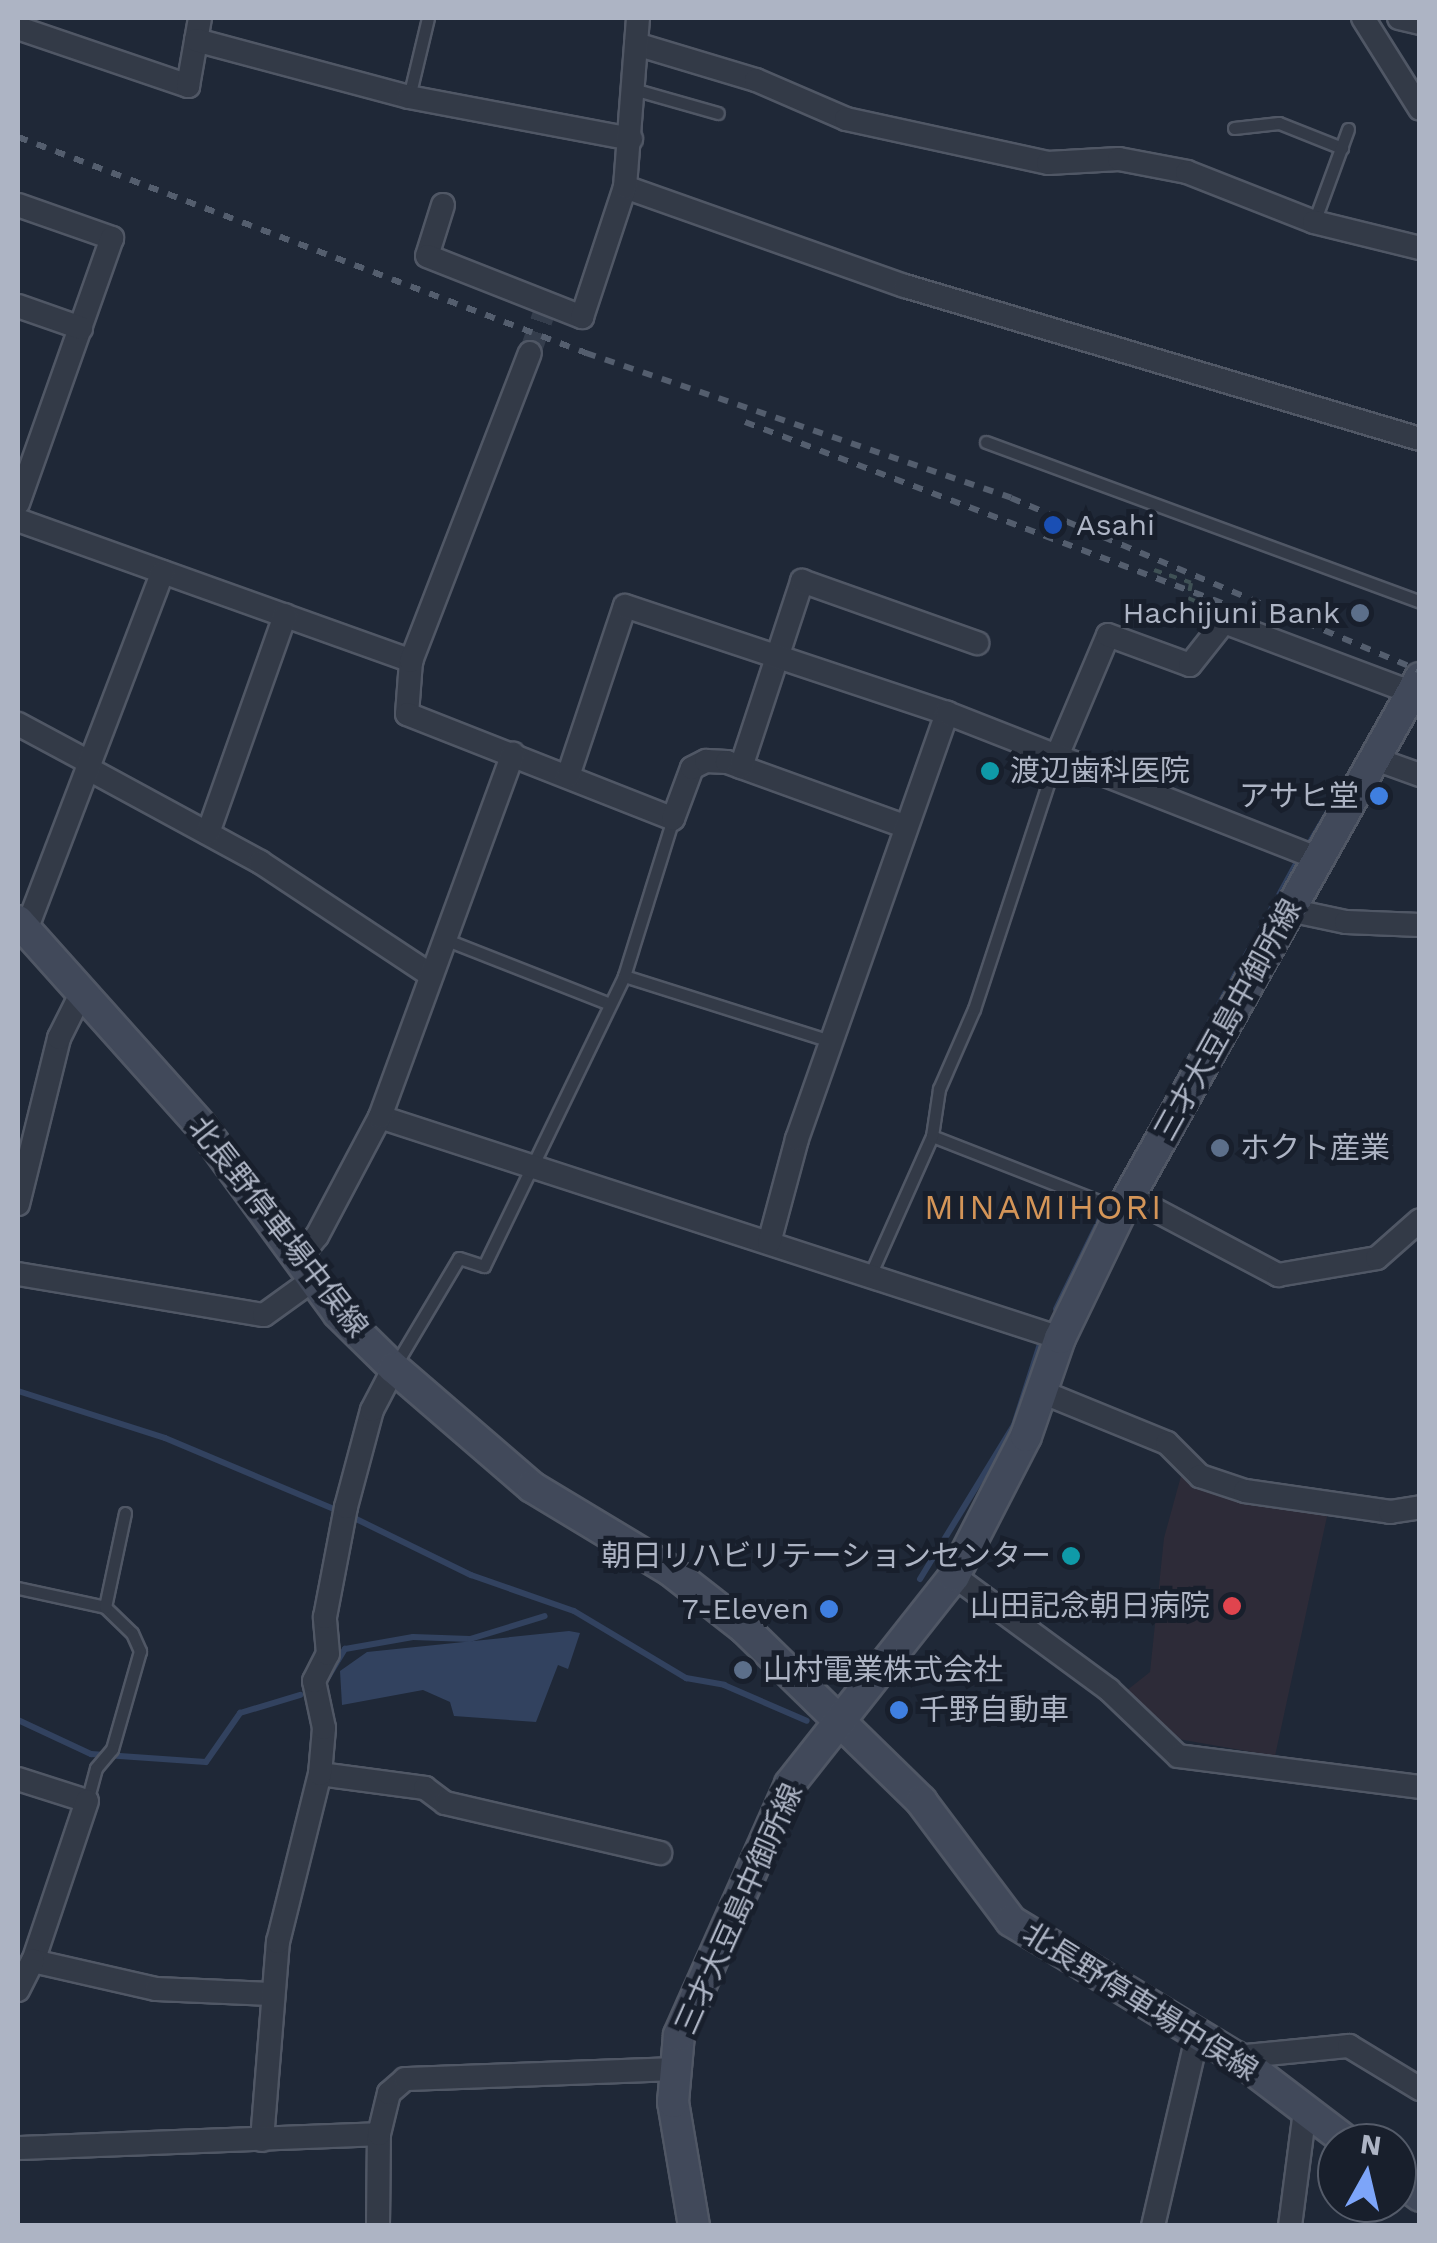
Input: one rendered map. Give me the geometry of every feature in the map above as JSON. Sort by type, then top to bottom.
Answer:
[{"type":"main road","name":"三才大豆島中御所線","points":[[694,2226],[672,2069],[702,1976],[790,1784],[843,1722],[954,1576],[1042,1392],[1060,1338],[1122,1209],[1316,858],[1378,760],[1416,685]]},
{"type":"main road","name":"北長野停車場中俣線","points":[[22,926],[202,1127],[306,1268],[394,1368],[532,1487],[671,1572],[744,1628],[921,1801],[1011,1921],[1236,2057],[1323,2123]]},
{"type":"street","points":[[443,205],[427,256],[582,317],[625,188],[638,18]]},
{"type":"street","points":[[1362,18],[1420,109]]},
{"type":"street","points":[[1399,18],[1420,23]]},
{"type":"street","points":[[18,28],[188,86],[198,29],[408,97],[631,138]]},
{"type":"street","points":[[636,44],[756,80],[846,119],[1048,163],[1119,159],[1187,172],[1314,222],[1420,248]]},
{"type":"street","points":[[625,188],[905,286],[1420,439]]},
{"type":"street","points":[[18,206],[112,238],[18,502]]},
{"type":"street","points":[[18,306],[81,328]]},
{"type":"street","points":[[544,314],[582,328]]},
{"type":"street","points":[[530,354],[411,661],[407,714],[672,820],[692,768],[706,760],[741,767],[904,826]]},
{"type":"street","points":[[18,520],[411,661]]},
{"type":"street","points":[[22,926],[163,572]]},
{"type":"street","points":[[741,767],[802,581],[977,643]]},
{"type":"street","points":[[568,776],[625,606],[947,713],[1316,858]]},
{"type":"street","points":[[208,834],[285,616]]},
{"type":"street","points":[[1057,756],[1108,635],[1190,665],[1224,622],[1416,685]]},
{"type":"street","points":[[769,1243],[904,826],[947,713]]},
{"type":"street","points":[[18,724],[208,834],[430,975]]},
{"type":"street","points":[[18,1274],[264,1315],[306,1268],[318,1236],[380,1117],[514,754]]},
{"type":"street","points":[[1378,760],[1420,776]]},
{"type":"street","points":[[1289,910],[1346,922],[1420,925]]},
{"type":"street","points":[[18,1204],[59,1038],[81,994]]},
{"type":"street","points":[[380,1117],[530,1170],[871,1273],[1060,1338]]},
{"type":"street","points":[[1122,1209],[1144,1204],[1278,1275],[1376,1258],[1420,1220]]},
{"type":"street","points":[[262,2140],[278,1942],[320,1774],[324,1728],[314,1680],[328,1654],[325,1616],[344,1514],[372,1410],[394,1368]]},
{"type":"street","points":[[1042,1392],[1167,1443],[1200,1476],[1244,1491],[1390,1512],[1420,1507]]},
{"type":"street","points":[[954,1576],[1109,1690],[1178,1756],[1420,1787]]},
{"type":"street","points":[[320,1774],[425,1788],[444,1803],[660,1853]]},
{"type":"street","points":[[18,1779],[87,1801],[34,1961],[18,1990]]},
{"type":"street","points":[[34,1961],[156,1989],[271,1994]]},
{"type":"street","points":[[1153,2226],[1198,2033]]},
{"type":"street","points":[[1236,2057],[1348,2046],[1420,2088]]},
{"type":"street","points":[[378,2226],[380,2134],[389,2093],[405,2079],[672,2069]]},
{"type":"street","points":[[1290,2226],[1306,2110]]},
{"type":"street","points":[[18,2148],[380,2134]]},
{"type":"lane","points":[[408,97],[428,18]]},
{"type":"lane","points":[[632,90],[718,112]]},
{"type":"lane","points":[[1234,128],[1279,124],[1342,148]]},
{"type":"lane","points":[[1314,222],[1348,129]]},
{"type":"lane","points":[[986,442],[1420,602]]},
{"type":"lane","points":[[871,1273],[932,1136],[938,1089],[974,1009],[1057,756]]},
{"type":"lane","points":[[394,1368],[459,1258],[484,1266],[607,1004],[624,976],[672,820]]},
{"type":"lane","points":[[444,940],[607,1004]]},
{"type":"lane","points":[[624,976],[833,1042]]},
{"type":"lane","points":[[932,1136],[1122,1209]]},
{"type":"lane","points":[[106,1608],[125,1512]]},
{"type":"lane","points":[[18,1588],[106,1608],[132,1633],[140,1650],[112,1749],[96,1768],[87,1801]]},
{"type":"path","points":[[1154,570],[1192,583],[1188,598],[1222,612],[1224,622]]},
{"type":"shaded area","name":"山田記念朝日病院","points":[[1181,1476],[1328,1512],[1275,1756],[1178,1739],[1126,1691],[1150,1672],[1164,1538]]},
{"type":"water","points":[[580,1633],[568,1669],[558,1665],[536,1722],[454,1716],[450,1702],[423,1690],[342,1705],[340,1671],[367,1652]]},
{"type":"waterway","points":[[1310,842],[1335,800]]},
{"type":"waterway","points":[[1164,1105],[1297,862]]},
{"type":"waterway","points":[[1056,1309],[1101,1217]]},
{"type":"waterway","points":[[920,1579],[1014,1425],[1041,1341]]},
{"type":"waterway","points":[[18,1391],[165,1438],[339,1511]]},
{"type":"waterway","points":[[350,1516],[471,1575],[574,1611],[686,1678],[724,1685],[807,1721]]},
{"type":"waterway","points":[[328,1677],[345,1649],[413,1637],[470,1639],[545,1616]]},
{"type":"waterway","points":[[18,1720],[91,1754],[206,1762],[240,1713],[300,1695]]},
{"type":"tunnel","points":[[530,353],[544,313]]},
{"type":"railway","points":[[18,137],[586,353],[1011,498],[1420,671]]},
{"type":"railway","points":[[745,422],[1227,605]]},
{"type":"place","name":"Asahi","points":[[1053,525]]},
{"type":"place","name":"Hachijuni Bank","points":[[1360,613]]},
{"type":"place","name":"渡辺歯科医院","points":[[990,771]]},
{"type":"place","name":"アサヒ堂","points":[[1379,796]]},
{"type":"place","name":"ホクト産業","points":[[1220,1148]]},
{"type":"place","name":"朝日リハビリテーションセンター","points":[[1071,1556]]},
{"type":"place","name":"山田記念朝日病院","points":[[1232,1606]]},
{"type":"place","name":"7-Eleven","points":[[829,1609]]},
{"type":"place","name":"山村電業株式会社","points":[[743,1670]]},
{"type":"place","name":"千野自動車","points":[[899,1710]]},
{"type":"district","name":"MINAMIHORI","points":[[1044,1207]]}]
